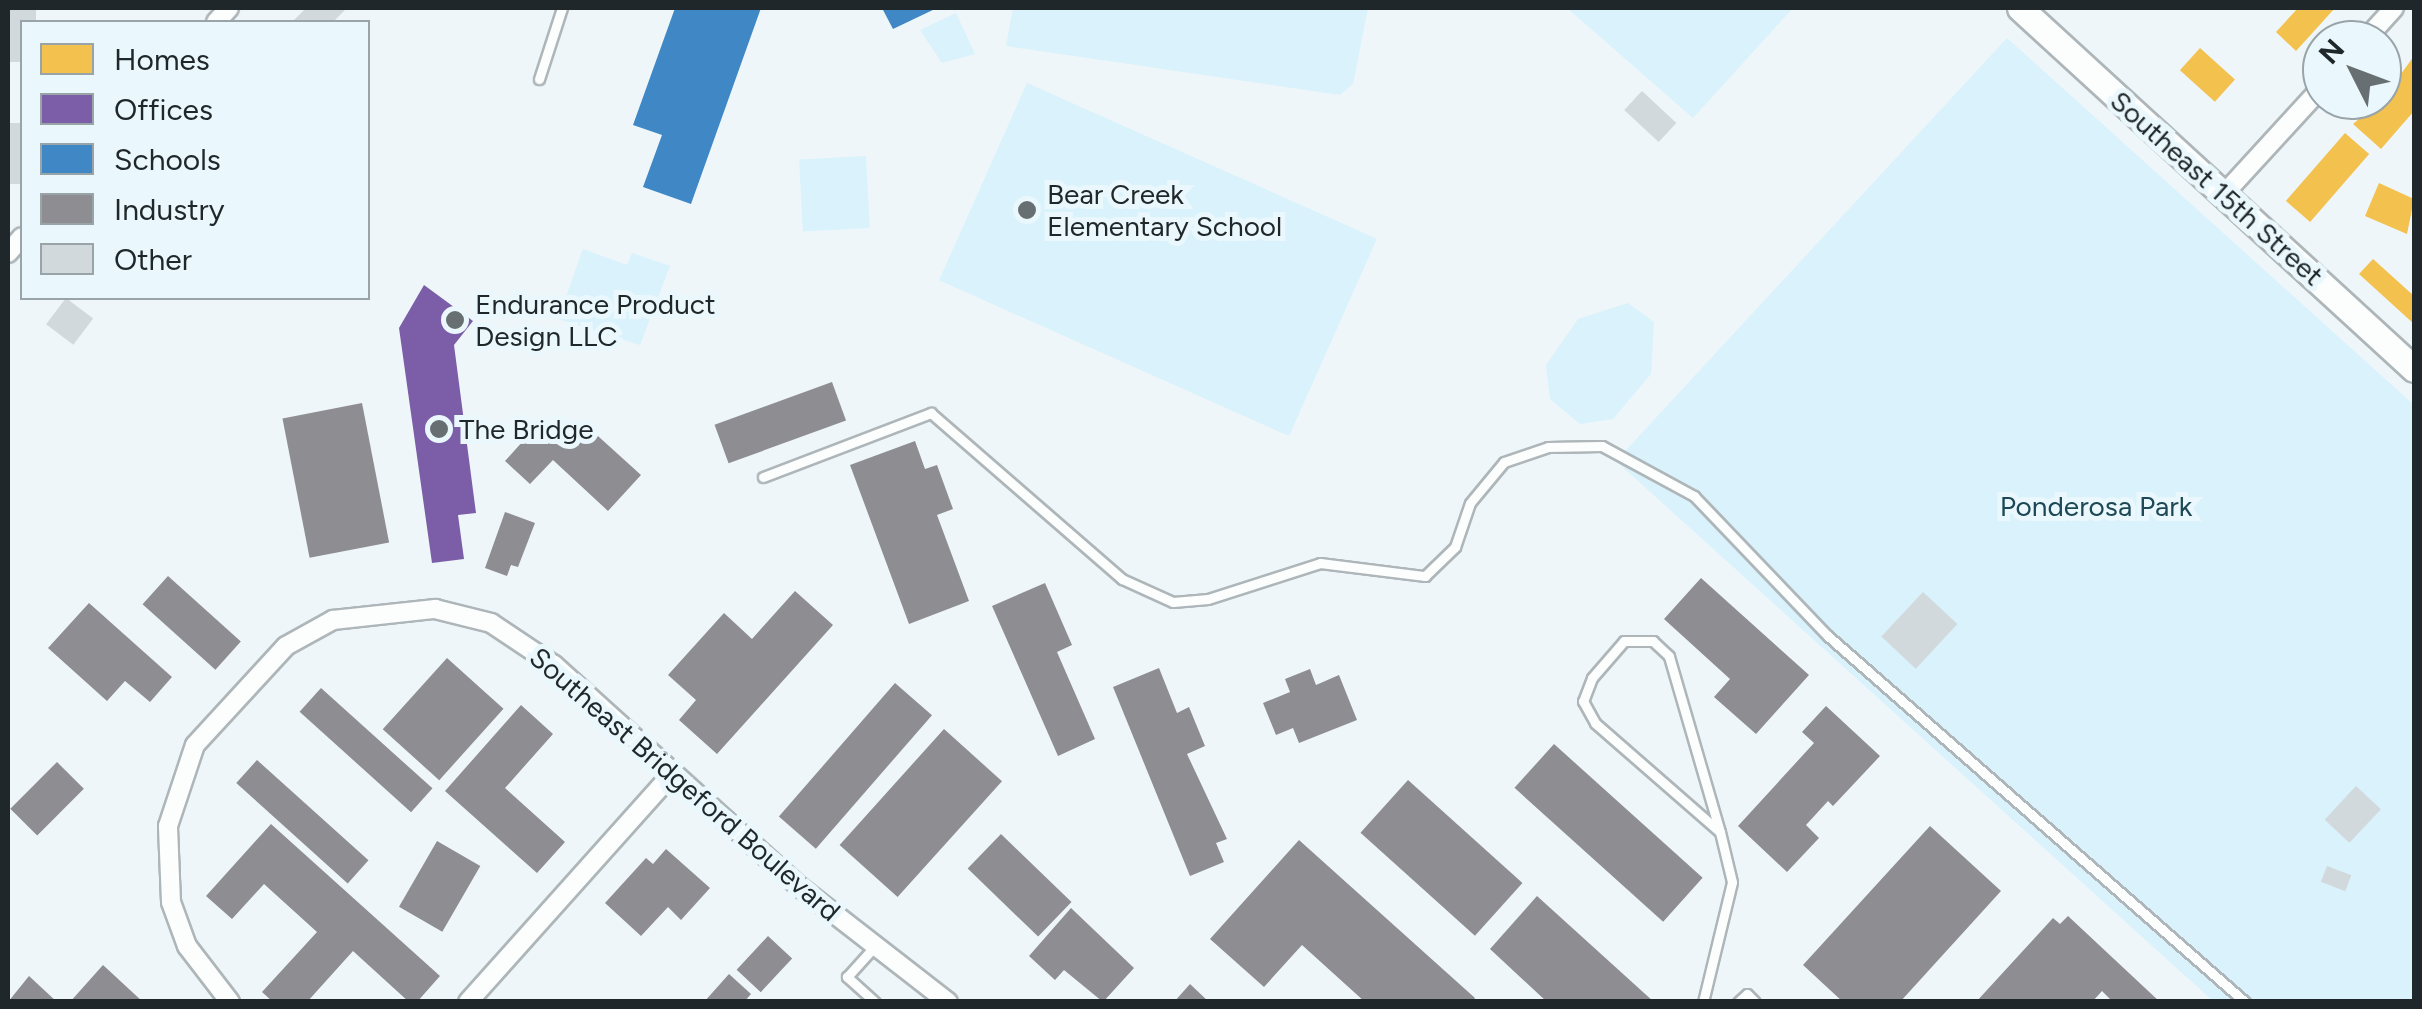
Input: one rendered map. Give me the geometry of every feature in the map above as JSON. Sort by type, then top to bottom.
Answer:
[{"type":"main road","name":"Southeast 15th Street","points":[[2020,8],[2414,369]]},
{"type":"street","points":[[2224,194],[2302,109]]},
{"type":"street","name":"Southeast Bridgeford Boulevard","points":[[230,1002],[187,946],[171,902],[168,826],[177,787],[195,744],[235,696],[286,646],[333,620],[435,609],[492,622],[554,666],[672,774],[946,1001]]},
{"type":"street","points":[[468,1002],[672,774]]},
{"type":"lane","points":[[539,79],[562,8]]},
{"type":"lane","points":[[763,477],[931,413],[1122,579],[1173,602],[1208,599],[1320,563],[1425,576],[1454,547],[1470,503],[1504,462],[1548,447],[1602,446],[1694,496],[1828,636],[2244,1002]]},
{"type":"lane","points":[[1703,1002],[1732,882],[1720,832],[1669,656],[1653,640],[1624,641],[1592,678],[1583,701],[1595,723],[1720,832]]},
{"type":"lane","points":[[875,946],[847,977],[875,1002]]},
{"type":"lane","points":[[1738,1002],[1747,994],[1755,1002]]},
{"type":"green space","points":[[1013,8],[1368,8],[1353,84],[1340,95],[1006,46]]},
{"type":"green space","points":[[1567,8],[1793,8],[1693,118]]},
{"type":"green space","points":[[956,13],[975,54],[942,63],[920,30]]},
{"type":"green space","name":"Ponderosa Park","points":[[2007,38],[2414,405],[2414,1001],[2213,1001],[1616,461]]},
{"type":"green space","points":[[1027,83],[1377,239],[1289,436],[939,280]]},
{"type":"green space","points":[[866,156],[870,228],[803,231],[799,160]]},
{"type":"green space","points":[[583,249],[627,265],[632,253],[670,266],[640,345],[558,319]]},
{"type":"green space","points":[[1628,303],[1654,322],[1651,374],[1613,419],[1580,424],[1550,399],[1546,365],[1578,319]]},
{"type":"building: Homes","points":[[2298,8],[2335,8],[2324,20],[2302,20],[2302,44],[2296,51],[2276,32]]},
{"type":"building: Homes","points":[[2200,48],[2235,79],[2215,102],[2180,70]]},
{"type":"building: Homes","points":[[2414,56],[2414,111],[2381,149],[2353,124],[2358,120],[2402,120],[2402,72]]},
{"type":"building: Homes","points":[[2345,133],[2369,154],[2310,222],[2286,201]]},
{"type":"building: Homes","points":[[2379,183],[2414,199],[2407,234],[2365,216]]},
{"type":"building: Homes","points":[[2373,259],[2414,296],[2414,324],[2359,274]]},
{"type":"building: Offices","name":"The Bridge","points":[[424,285],[473,321],[454,345],[476,513],[458,515],[464,559],[432,563],[399,328]]},
{"type":"building: Schools","points":[[675,8],[761,8],[691,204],[643,187],[662,135],[633,125]]},
{"type":"building: Schools","points":[[882,8],[937,8],[893,29]]},
{"type":"building: Industry","points":[[832,382],[846,421],[729,463],[715,425]]},
{"type":"building: Industry","points":[[362,403],[389,542],[310,558],[282,418]]},
{"type":"building: Industry","points":[[541,421],[569,447],[588,427],[641,475],[608,511],[553,460],[530,484],[505,461]]},
{"type":"building: Industry","points":[[915,441],[925,469],[937,465],[953,509],[937,515],[969,601],[909,624],[850,465]]},
{"type":"building: Industry","points":[[505,512],[535,523],[518,567],[511,565],[507,576],[485,568]]},
{"type":"building: Industry","points":[[168,576],[241,642],[215,670],[143,604]]},
{"type":"building: Industry","points":[[1701,578],[1809,675],[1756,734],[1714,697],[1730,679],[1664,619]]},
{"type":"building: Industry","points":[[1045,583],[1072,645],[1057,652],[1095,739],[1058,756],[992,606]]},
{"type":"building: Industry","points":[[795,591],[833,625],[717,754],[679,720],[696,700],[668,675],[724,613],[752,639]]},
{"type":"building: Industry","points":[[89,603],[172,677],[150,702],[125,681],[107,701],[48,648]]},
{"type":"building: Industry","points":[[447,658],[503,709],[439,780],[383,729]]},
{"type":"building: Industry","points":[[1159,668],[1177,713],[1189,707],[1205,746],[1187,754],[1227,839],[1216,843],[1224,862],[1190,876],[1113,687]]},
{"type":"building: Industry","points":[[1310,669],[1316,685],[1339,675],[1357,720],[1299,743],[1293,728],[1276,735],[1263,703],[1290,692],[1285,679]]},
{"type":"building: Industry","points":[[895,683],[932,715],[816,849],[779,817]]},
{"type":"building: Industry","points":[[321,688],[432,788],[411,812],[300,712]]},
{"type":"building: Industry","points":[[521,705],[553,734],[505,788],[565,842],[537,873],[445,791]]},
{"type":"building: Industry","points":[[1826,706],[1880,756],[1833,806],[1828,801],[1806,825],[1819,838],[1787,872],[1738,826],[1814,743],[1802,732]]},
{"type":"building: Industry","points":[[944,729],[1002,781],[898,897],[840,845]]},
{"type":"building: Industry","points":[[1554,744],[1703,878],[1663,922],[1515,788]]},
{"type":"building: Industry","points":[[257,760],[368,860],[348,883],[236,783]]},
{"type":"building: Industry","points":[[57,762],[84,789],[37,836],[10,809]]},
{"type":"building: Industry","points":[[1408,780],[1522,883],[1475,936],[1360,833]]},
{"type":"building: Industry","points":[[271,824],[440,976],[417,1002],[409,1002],[353,951],[307,1002],[273,1002],[262,992],[317,932],[264,884],[232,919],[206,896]]},
{"type":"building: Industry","points":[[1930,826],[2001,891],[1900,1002],[1843,1002],[1803,965]]},
{"type":"building: Industry","points":[[1001,834],[1071,902],[1038,937],[968,869]]},
{"type":"building: Industry","points":[[1299,840],[1475,998],[1472,1002],[1365,1002],[1302,945],[1264,987],[1210,939]]},
{"type":"building: Industry","points":[[437,841],[480,866],[442,932],[399,907]]},
{"type":"building: Industry","points":[[666,849],[710,888],[681,920],[668,907],[641,936],[605,903],[646,858],[653,864]]},
{"type":"building: Industry","points":[[1537,896],[1654,1002],[1547,1002],[1490,949]]},
{"type":"building: Industry","points":[[1071,908],[1134,968],[1103,1002],[1064,970],[1055,980],[1029,956]]},
{"type":"building: Industry","points":[[2068,916],[2160,1002],[2113,1002],[2102,991],[2092,1002],[1976,1002],[2053,918],[2060,924]]},
{"type":"building: Industry","points":[[768,936],[792,959],[761,992],[737,970]]},
{"type":"building: Industry","points":[[103,965],[143,1002],[70,1002]]},
{"type":"building: Industry","points":[[729,974],[751,994],[744,1002],[704,1002]]},
{"type":"building: Industry","points":[[29,976],[57,1002],[8,1002]]},
{"type":"building: Industry","points":[[1190,984],[1209,1002],[1174,1002]]},
{"type":"building: Other","points":[[8,8],[36,8],[36,20],[20,20],[20,62],[8,62]]},
{"type":"building: Other","points":[[306,8],[347,8],[335,20],[294,20]]},
{"type":"building: Other","points":[[1642,91],[1676,123],[1659,142],[1624,110]]},
{"type":"building: Other","points":[[8,123],[20,123],[20,184],[8,184]]},
{"type":"building: Other","points":[[64,300],[93,318],[73,345],[46,324]]},
{"type":"building: Other","points":[[1923,592],[1957,624],[1916,669],[1881,637]]},
{"type":"building: Other","points":[[2356,786],[2381,809],[2349,843],[2325,820]]},
{"type":"building: Other","points":[[2327,866],[2351,875],[2345,891],[2321,882]]},
{"type":"place","name":"Bear Creek Elementary School","points":[[1027,210]]},
{"type":"place","name":"Endurance Product Design LLC","points":[[455,320]]},
{"type":"place","name":"The Bridge","points":[[439,429]]}]
